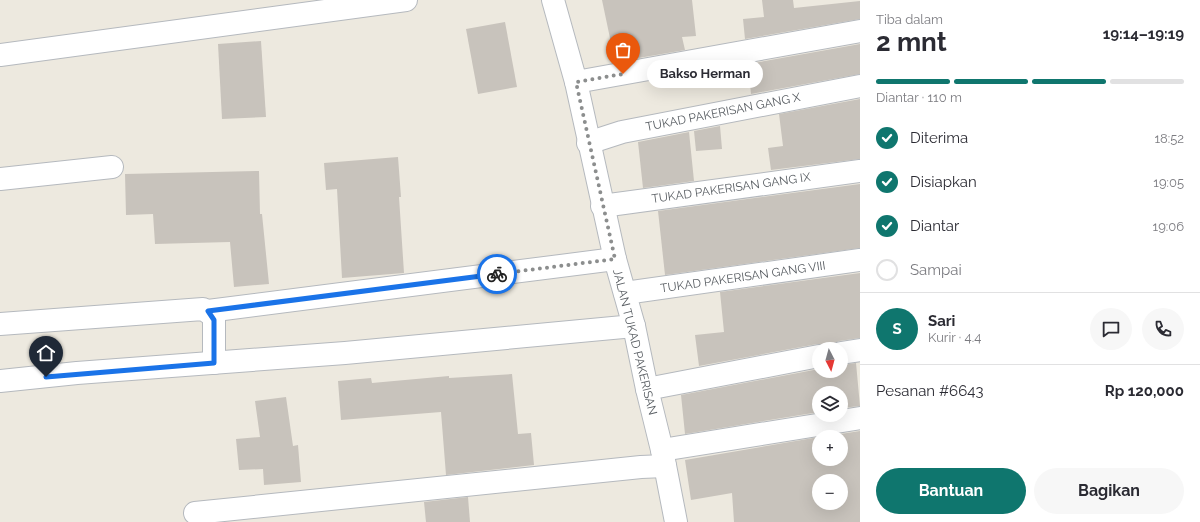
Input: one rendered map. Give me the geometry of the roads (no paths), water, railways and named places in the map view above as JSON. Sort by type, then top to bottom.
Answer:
[{"type":"street","points":[[1,50],[406,0]]},
{"type":"street","name":"JALAN TUKAD PAKERISAN","points":[[553,0],[576,82],[602,206],[634,326],[647,389],[664,458],[676,522]]},
{"type":"street","points":[[576,82],[860,31]]},
{"type":"street","name":"TUKAD PAKERISAN GANG X","points":[[588,143],[622,132],[860,86]]},
{"type":"street","points":[[0,179],[112,167]]},
{"type":"street","name":"TUKAD PAKERISAN GANG IX","points":[[602,206],[860,171]]},
{"type":"street","points":[[0,324],[203,309],[208,311],[615,259]]},
{"type":"street","name":"TUKAD PAKERISAN GANG VIII","points":[[625,293],[860,260]]},
{"type":"street","points":[[208,311],[214,320],[214,363]]},
{"type":"street","points":[[0,381],[345,353],[634,326]]},
{"type":"street","points":[[848,352],[860,350]]},
{"type":"street","points":[[647,389],[812,357]]},
{"type":"street","points":[[195,513],[642,467],[664,458],[860,418]]},
{"type":"place","name":"Bakso Herman","points":[[623,74]]}]
